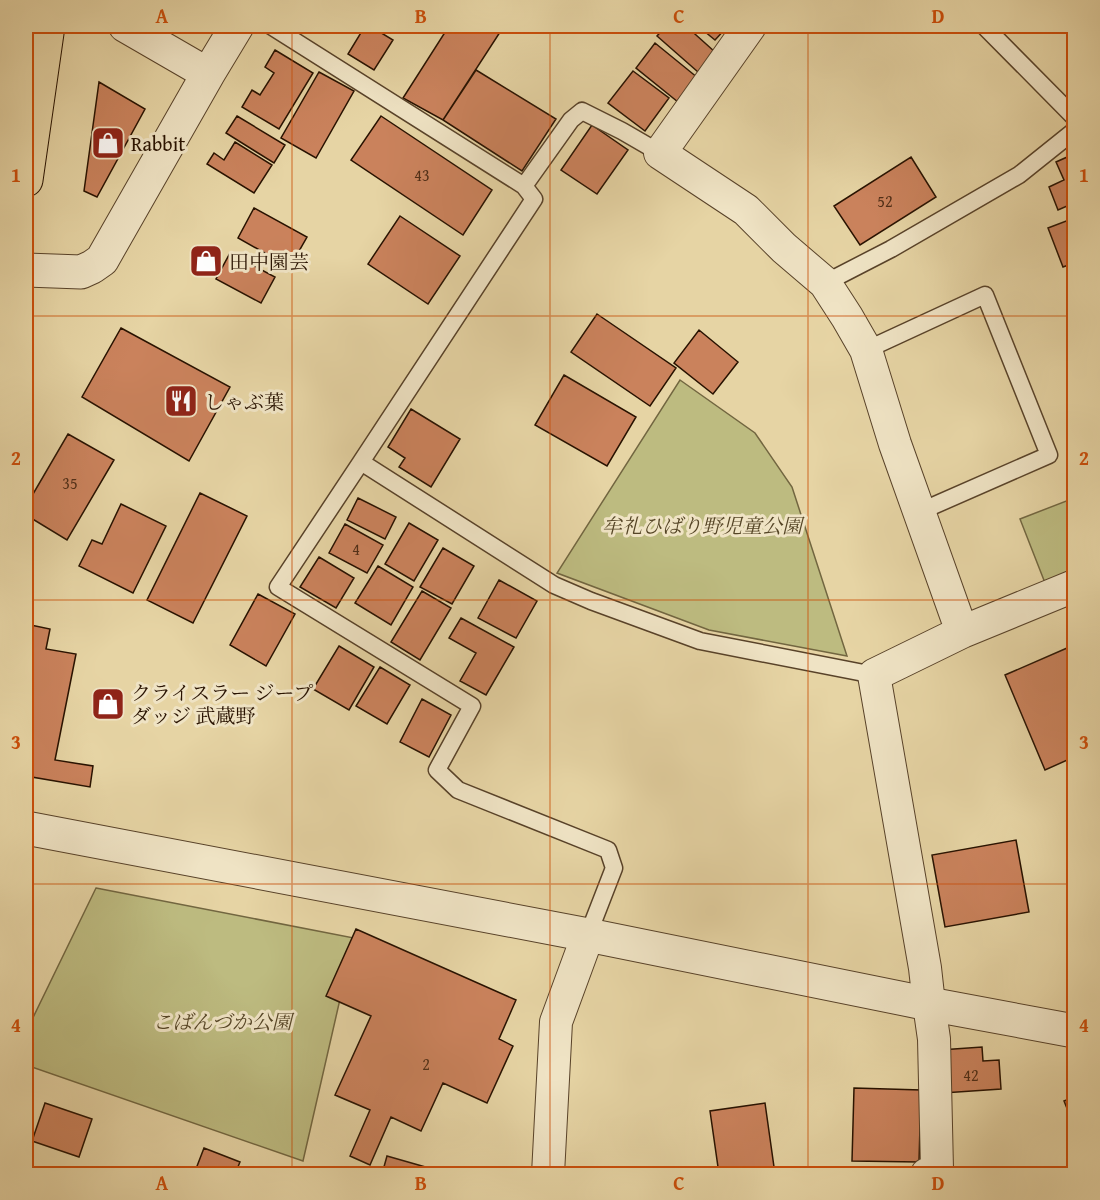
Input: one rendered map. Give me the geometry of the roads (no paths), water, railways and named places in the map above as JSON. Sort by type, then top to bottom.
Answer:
[{"type":"main road","points":[[26,180],[48,26]]},
{"type":"street","points":[[125,26],[208,74]]},
{"type":"street","points":[[26,270],[81,272],[102,260],[237,26]]},
{"type":"street","points":[[750,26],[660,153],[746,210],[825,284],[847,318],[866,350],[895,444],[962,632]]},
{"type":"street","points":[[927,1174],[937,1169],[934,1039],[925,968],[874,675],[962,632],[1074,586]]},
{"type":"street","points":[[26,828],[588,935],[1074,1031]]},
{"type":"street","points":[[548,1174],[556,1022],[588,935]]},
{"type":"lane","points":[[271,26],[524,186],[534,199],[278,587],[472,706],[437,770],[458,790],[608,850],[614,868],[588,935]]},
{"type":"lane","points":[[984,26],[1074,117]]},
{"type":"lane","points":[[524,186],[571,120],[582,111],[660,153]]},
{"type":"lane","points":[[825,284],[891,249],[1019,175],[1074,130]]},
{"type":"lane","points":[[866,350],[985,295],[1049,455],[920,512]]},
{"type":"lane","points":[[362,462],[554,585],[591,601],[700,641],[874,675]]},
{"type":"place","name":"Rabbit","points":[[108,143]]},
{"type":"place","name":"田中園芸","points":[[206,261]]},
{"type":"place","name":"しゃぶ葉","points":[[181,401]]},
{"type":"place","name":"クライスラー ジープ ダッジ 武蔵野","points":[[108,704]]},
{"type":"park label","name":"牟礼ひばり野児童公園","points":[[702,525]]},
{"type":"park label","name":"こばんづか公園","points":[[222,1021]]}]
